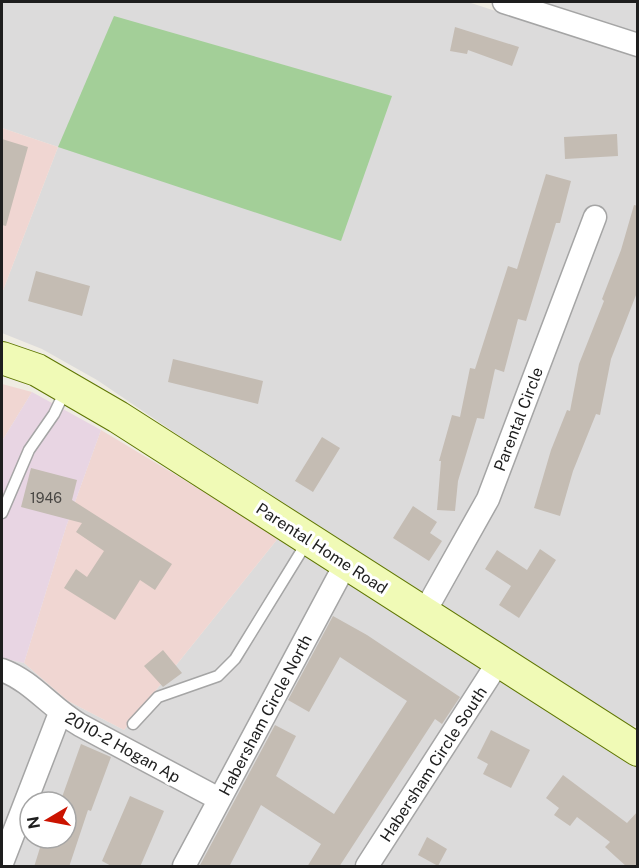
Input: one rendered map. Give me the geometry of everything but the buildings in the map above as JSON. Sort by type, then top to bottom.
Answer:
[{"type":"street","points":[[504,2],[638,45]]},
{"type":"street","name":"Parental Circle","points":[[424,614],[488,499],[595,217]]},
{"type":"street","name":"Parental Home Road","points":[[2,361],[37,370],[68,386],[638,750]]},
{"type":"street","name":"Habersham Circle North","points":[[184,867],[346,563]]},
{"type":"street","name":"Habersham Circle South","points":[[367,867],[499,661]]},
{"type":"street","name":"2010-2 Hogan Ap","points":[[2,670],[20,678],[60,713],[219,799]]},
{"type":"street","points":[[2,862],[60,713]]},
{"type":"lane","points":[[2,513],[29,450],[54,414],[68,386]]},
{"type":"lane","points":[[133,724],[158,697],[218,676],[236,659],[308,539]]},
{"type":"shaded area","points":[[2,2],[468,2],[637,57],[637,725],[630,728],[364,561],[97,380],[42,349],[2,333],[2,293],[58,147],[2,128]]},
{"type":"shaded area","points":[[541,2],[637,2],[637,33]]},
{"type":"shaded area","points":[[2,128],[58,147],[2,293]]},
{"type":"shaded area","points":[[2,384],[32,392],[2,441]]},
{"type":"shaded area","points":[[32,392],[101,430],[66,527],[24,663],[2,658],[2,441]]},
{"type":"shaded area","points":[[101,430],[279,537],[124,730],[68,701],[24,663],[66,527]]},
{"type":"shaded area","points":[[279,537],[637,764],[637,866],[2,866],[2,658],[24,663],[68,701],[124,730]]},
{"type":"green space","points":[[114,16],[392,96],[341,241],[58,147]]}]
